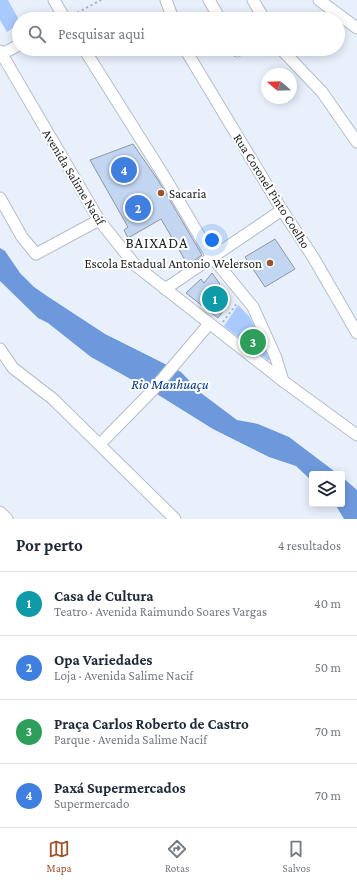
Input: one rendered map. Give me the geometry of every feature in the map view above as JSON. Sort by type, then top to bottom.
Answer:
[{"type":"street","points":[[54,0],[64,12]]},
{"type":"street","points":[[166,0],[170,12]]},
{"type":"street","points":[[209,0],[216,12]]},
{"type":"street","points":[[253,0],[260,12]]},
{"type":"street","points":[[319,0],[335,12]]},
{"type":"street","points":[[345,19],[357,28]]},
{"type":"street","points":[[1,53],[12,48]]},
{"type":"street","name":"Avenida Salime Nacif","points":[[1,53],[99,220],[134,265],[213,328]]},
{"type":"street","points":[[88,56],[164,176],[212,257],[253,307],[276,358],[283,382]]},
{"type":"street","name":"Rua Coronel Pinto Coelho","points":[[189,56],[282,210],[313,257],[357,333]]},
{"type":"street","points":[[288,56],[322,92],[357,142]]},
{"type":"street","points":[[0,198],[22,237],[36,254],[99,220]]},
{"type":"street","points":[[165,289],[282,210]]},
{"type":"street","points":[[100,444],[179,360],[213,328],[283,382],[357,435]]},
{"type":"street","points":[[0,349],[13,368],[53,399],[175,519]]},
{"type":"street","points":[[0,512],[7,519]]},
{"type":"path","points":[[78,12],[101,0]]},
{"type":"path","points":[[213,328],[237,302],[242,307]]},
{"type":"shaded area","points":[[0,0],[8,0],[15,12],[12,12],[12,29],[7,32],[0,20]]},
{"type":"shaded area","points":[[238,305],[249,316],[271,357],[269,361],[224,326]]},
{"type":"water","name":"Rio Manhuaçu","points":[[0,248],[5,251],[20,273],[34,287],[47,296],[105,334],[181,372],[201,393],[237,420],[258,424],[289,437],[334,471],[309,471],[309,478],[296,466],[269,457],[213,429],[152,391],[91,357],[48,323],[38,318],[0,281]]},
{"type":"water","points":[[345,480],[357,490],[357,519],[344,519],[337,507],[345,507]]},
{"type":"building","points":[[133,144],[158,180],[202,255],[188,265],[161,219],[128,238],[124,230],[128,227],[90,160]]},
{"type":"building","points":[[275,239],[295,269],[265,287],[245,257]]},
{"type":"building","points":[[212,273],[220,284],[215,289],[230,301],[218,318],[186,293],[201,279],[204,283]]},
{"type":"place","name":"Paxá Supermercados","points":[[124,170]]},
{"type":"place","name":"Sacaria","points":[[161,193]]},
{"type":"place","name":"Opa Variedades","points":[[138,208]]},
{"type":"place","name":"Escola Estadual Antonio Welerson","points":[[270,263]]},
{"type":"place","name":"Casa de Cultura","points":[[215,299]]},
{"type":"place","name":"Praça Carlos Roberto de Castro","points":[[253,342]]},
{"type":"district","name":"BAIXADA","points":[[157,243]]}]
